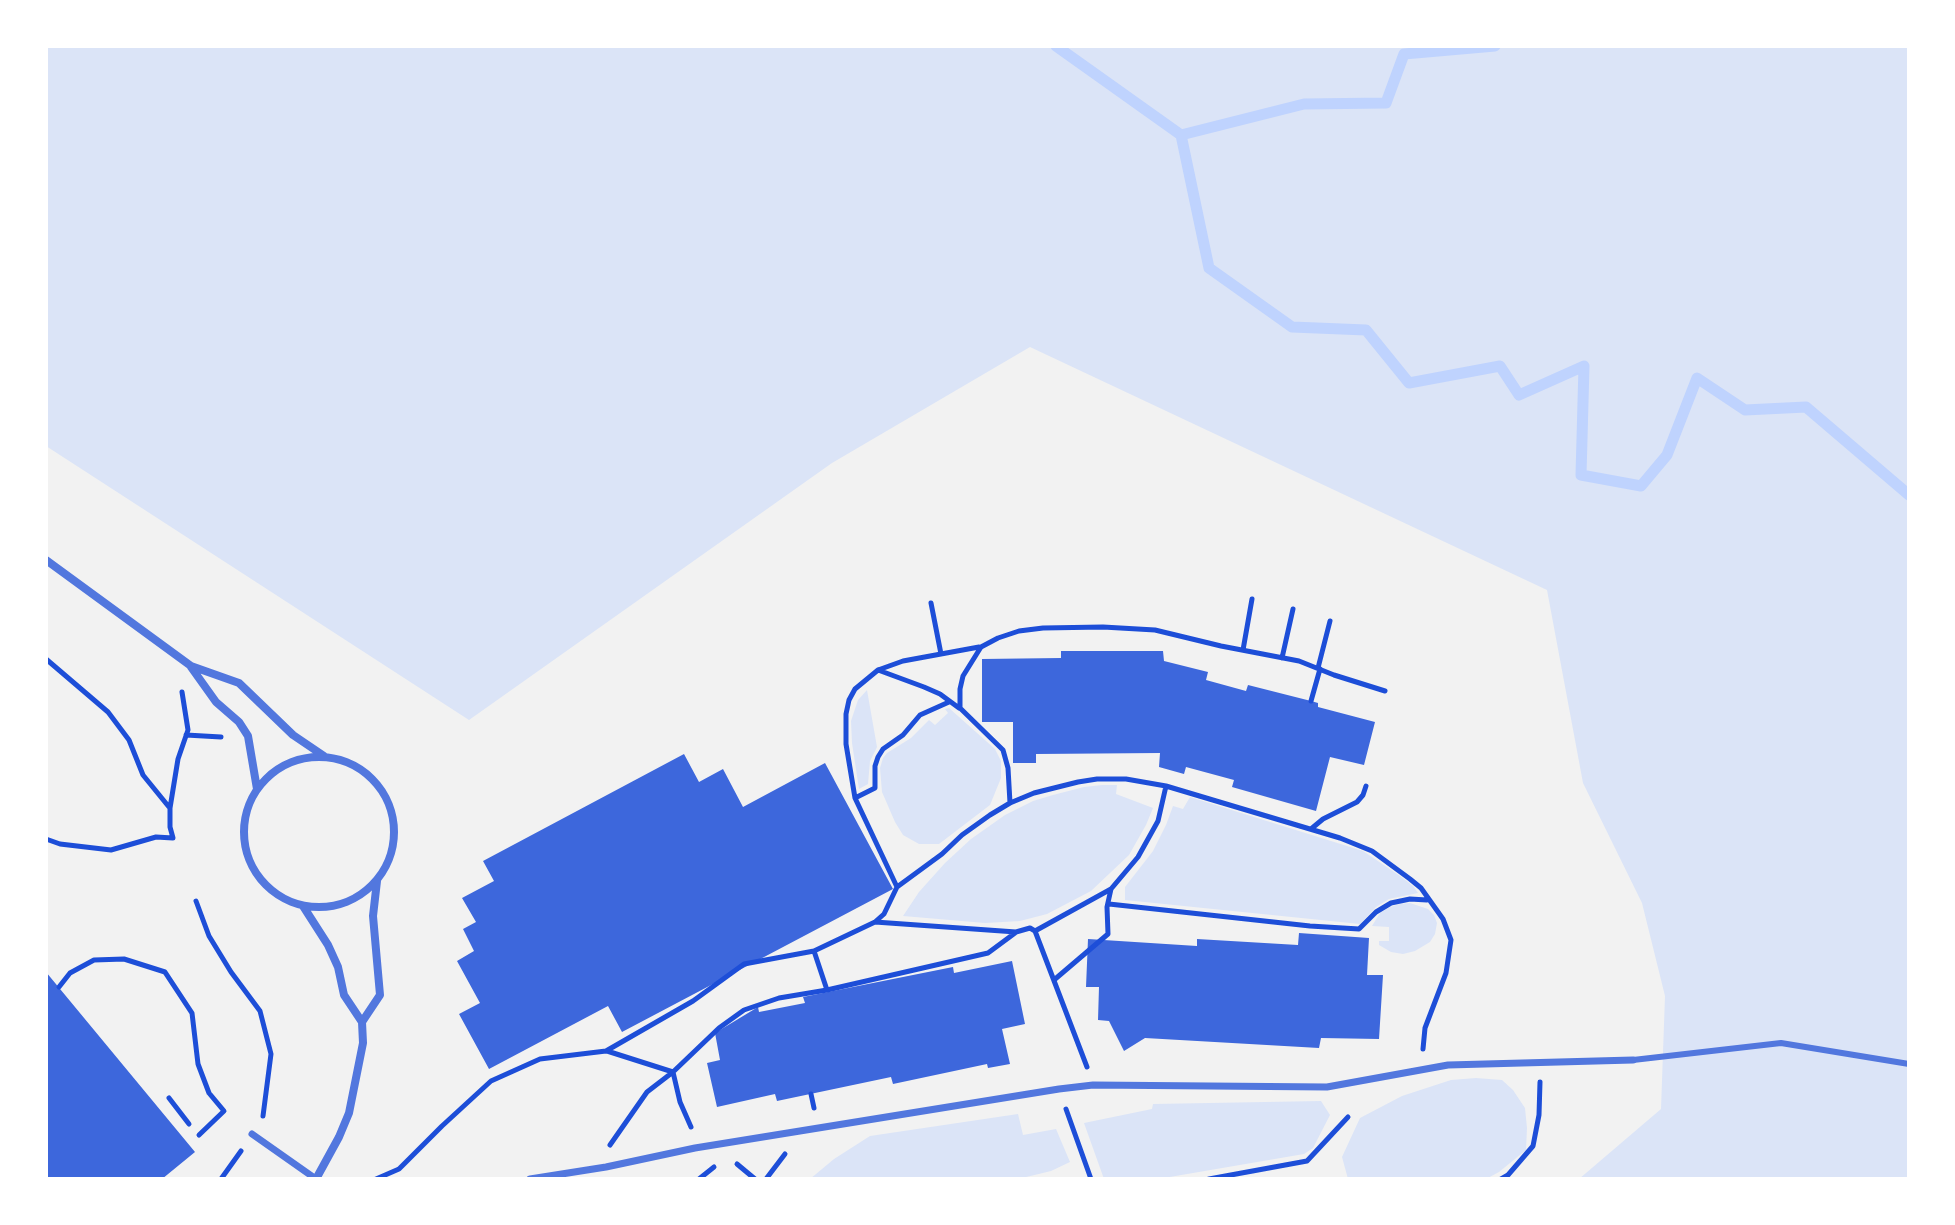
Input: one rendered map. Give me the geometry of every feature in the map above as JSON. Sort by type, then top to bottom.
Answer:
[{"type":"street","points":[[46,560],[191,666],[239,683],[293,735],[325,757]]},
{"type":"street","points":[[191,666],[216,702],[239,722],[248,736],[257,789]]},
{"type":"street","points":[[325,757],[358,768],[372,779],[385,796],[393,816],[394,838],[390,858],[378,880],[362,894],[344,903],[324,907],[303,906],[282,899],[265,886],[251,866],[244,843],[244,819],[257,789],[276,771],[299,760],[325,757]]},
{"type":"street","points":[[362,1022],[380,995],[373,916],[378,880]]},
{"type":"street","points":[[252,1134],[316,1179],[349,1113],[363,1043],[362,1022],[344,995],[338,967],[328,945],[303,906]]},
{"type":"street","points":[[530,1179],[695,1148],[1093,1085],[1327,1087],[1448,1065],[1633,1060]]},
{"type":"lane","points":[[1633,1060],[1781,1043],[1909,1064]]},
{"type":"path","points":[[1243,650],[1252,599]]},
{"type":"path","points":[[931,603],[941,654]]},
{"type":"path","points":[[1282,658],[1293,609]]},
{"type":"path","points":[[1311,701],[1330,621]]},
{"type":"path","points":[[897,887],[855,798],[846,744],[849,700],[855,689],[878,670],[903,661],[981,647],[1019,631],[1103,627],[1155,630],[1282,658],[1385,691]]},
{"type":"path","points":[[960,708],[963,676],[981,647]]},
{"type":"path","points":[[46,659],[108,712],[129,740],[143,775],[170,808]]},
{"type":"path","points":[[46,839],[60,844],[111,850],[156,837],[173,838],[170,808],[178,759],[188,730],[181,693],[191,666]]},
{"type":"path","points":[[878,670],[940,694],[960,708],[1003,750],[1008,768],[1010,803]]},
{"type":"path","points":[[855,798],[875,788],[875,766],[883,749],[903,735],[920,715],[949,702]]},
{"type":"path","points":[[186,735],[222,737]]},
{"type":"path","points":[[376,1179],[399,1169],[491,1081],[540,1059],[606,1051],[693,1001],[744,964],[814,951],[875,922],[884,914],[897,887],[962,835],[1010,803],[1057,786],[1097,779],[1126,779],[1166,786],[1340,838],[1372,851],[1421,888],[1443,919],[1451,940],[1446,973],[1424,1036]]},
{"type":"path","points":[[1035,931],[1111,889],[1138,857],[1158,821],[1166,786]]},
{"type":"path","points":[[1311,829],[1323,819],[1357,802],[1366,786]]},
{"type":"path","points":[[1054,980],[1108,934],[1111,889]]},
{"type":"path","points":[[1108,904],[1359,929],[1376,912],[1391,903],[1410,899],[1428,900]]},
{"type":"path","points":[[196,901],[209,936],[260,1011],[271,1054],[263,1118],[221,1179]]},
{"type":"path","points":[[875,922],[1016,932],[1030,928],[1035,931],[1079,1046]]},
{"type":"path","points":[[606,1167],[609,1146],[647,1092],[744,1010],[779,998],[988,953],[1016,932]]},
{"type":"path","points":[[814,951],[827,990]]},
{"type":"path","points":[[59,987],[70,973],[94,960],[124,959],[165,972],[192,1013],[198,1064],[209,1093],[224,1111],[199,1135]]},
{"type":"path","points":[[606,1051],[673,1072]]},
{"type":"path","points":[[1501,1179],[1533,1146],[1539,1115],[1541,1062]]},
{"type":"path","points":[[673,1072],[684,1111]]},
{"type":"path","points":[[1059,1089],[1091,1179]]},
{"type":"path","points":[[169,1098],[189,1124]]},
{"type":"path","points":[[1209,1179],[1307,1161],[1348,1117]]},
{"type":"shaded area","points":[[46,46],[1909,46],[1909,1179],[1579,1179],[1661,1109],[1665,996],[1642,903],[1583,783],[1547,590],[1030,347],[832,463],[469,720],[46,446]]},
{"type":"shaded area","points":[[867,690],[877,747],[870,761],[868,784],[859,789],[851,721],[858,700]]},
{"type":"shaded area","points":[[949,708],[995,749],[1001,761],[1001,778],[990,805],[939,844],[919,844],[903,835],[895,822],[882,792],[880,768],[887,753],[911,738],[929,720],[935,725],[948,713],[945,709]]},
{"type":"shaded area","points":[[1102,785],[1117,785],[1116,794],[1153,808],[1129,855],[1091,891],[1047,914],[1020,921],[985,923],[903,916],[945,863],[971,839],[1005,815],[1033,801]]},
{"type":"shaded area","points":[[1190,797],[1363,851],[1400,876],[1418,893],[1389,899],[1376,907],[1360,924],[1125,900],[1125,887],[1153,851],[1173,806],[1183,809]]},
{"type":"shaded area","points":[[1410,903],[1428,909],[1434,915],[1437,923],[1435,934],[1430,942],[1415,951],[1403,954],[1391,952],[1379,945],[1379,941],[1389,941],[1389,927],[1372,926],[1380,913],[1390,907]]},
{"type":"shaded area","points":[[1451,1080],[1502,1080],[1525,1108],[1526,1150],[1499,1172],[1486,1179],[1348,1179],[1342,1157],[1360,1118],[1402,1096]]},
{"type":"shaded area","points":[[1321,1101],[1330,1115],[1313,1148],[1304,1154],[1158,1179],[1104,1179],[1084,1123],[1152,1109],[1153,1104]]},
{"type":"shaded area","points":[[1018,1114],[1023,1135],[1056,1129],[1070,1162],[1051,1171],[1018,1179],[810,1179],[870,1136]]},
{"type":"building","points":[[1061,651],[1163,651],[1164,661],[1208,672],[1206,680],[1246,691],[1248,685],[1375,722],[1364,765],[1330,757],[1316,811],[1232,787],[1234,780],[1186,767],[1184,774],[1159,767],[1160,753],[1036,754],[1036,763],[1013,763],[1013,722],[982,722],[982,659],[1061,658]]},
{"type":"building","points":[[684,754],[699,782],[723,769],[743,807],[825,763],[893,889],[622,1032],[608,1006],[489,1069],[459,1014],[480,1003],[457,961],[474,951],[463,929],[476,922],[462,898],[494,881],[483,861]]},
{"type":"building","points":[[1299,933],[1369,938],[1367,975],[1383,975],[1379,1039],[1321,1038],[1319,1048],[1145,1038],[1124,1051],[1109,1021],[1098,1020],[1099,987],[1086,987],[1088,939],[1197,946],[1197,939],[1298,945]]},
{"type":"building","points":[[1012,961],[1025,1024],[1002,1029],[1010,1064],[988,1068],[987,1064],[893,1084],[891,1077],[777,1101],[775,1094],[717,1107],[707,1063],[720,1060],[715,1033],[758,1007],[759,1012],[805,1003],[803,997],[953,967],[954,973]]},
{"type":"building","points":[[46,972],[195,1152],[162,1179],[46,1179]]},
{"type":"waterway","points":[[1056,46],[1181,135],[1209,268],[1292,327],[1366,330],[1409,383],[1500,366],[1519,395],[1584,366],[1581,475],[1641,486],[1667,455],[1697,378],[1745,410],[1806,407],[1909,495]]},
{"type":"waterway","points":[[1181,135],[1304,104],[1386,103],[1404,54],[1495,46]]}]
